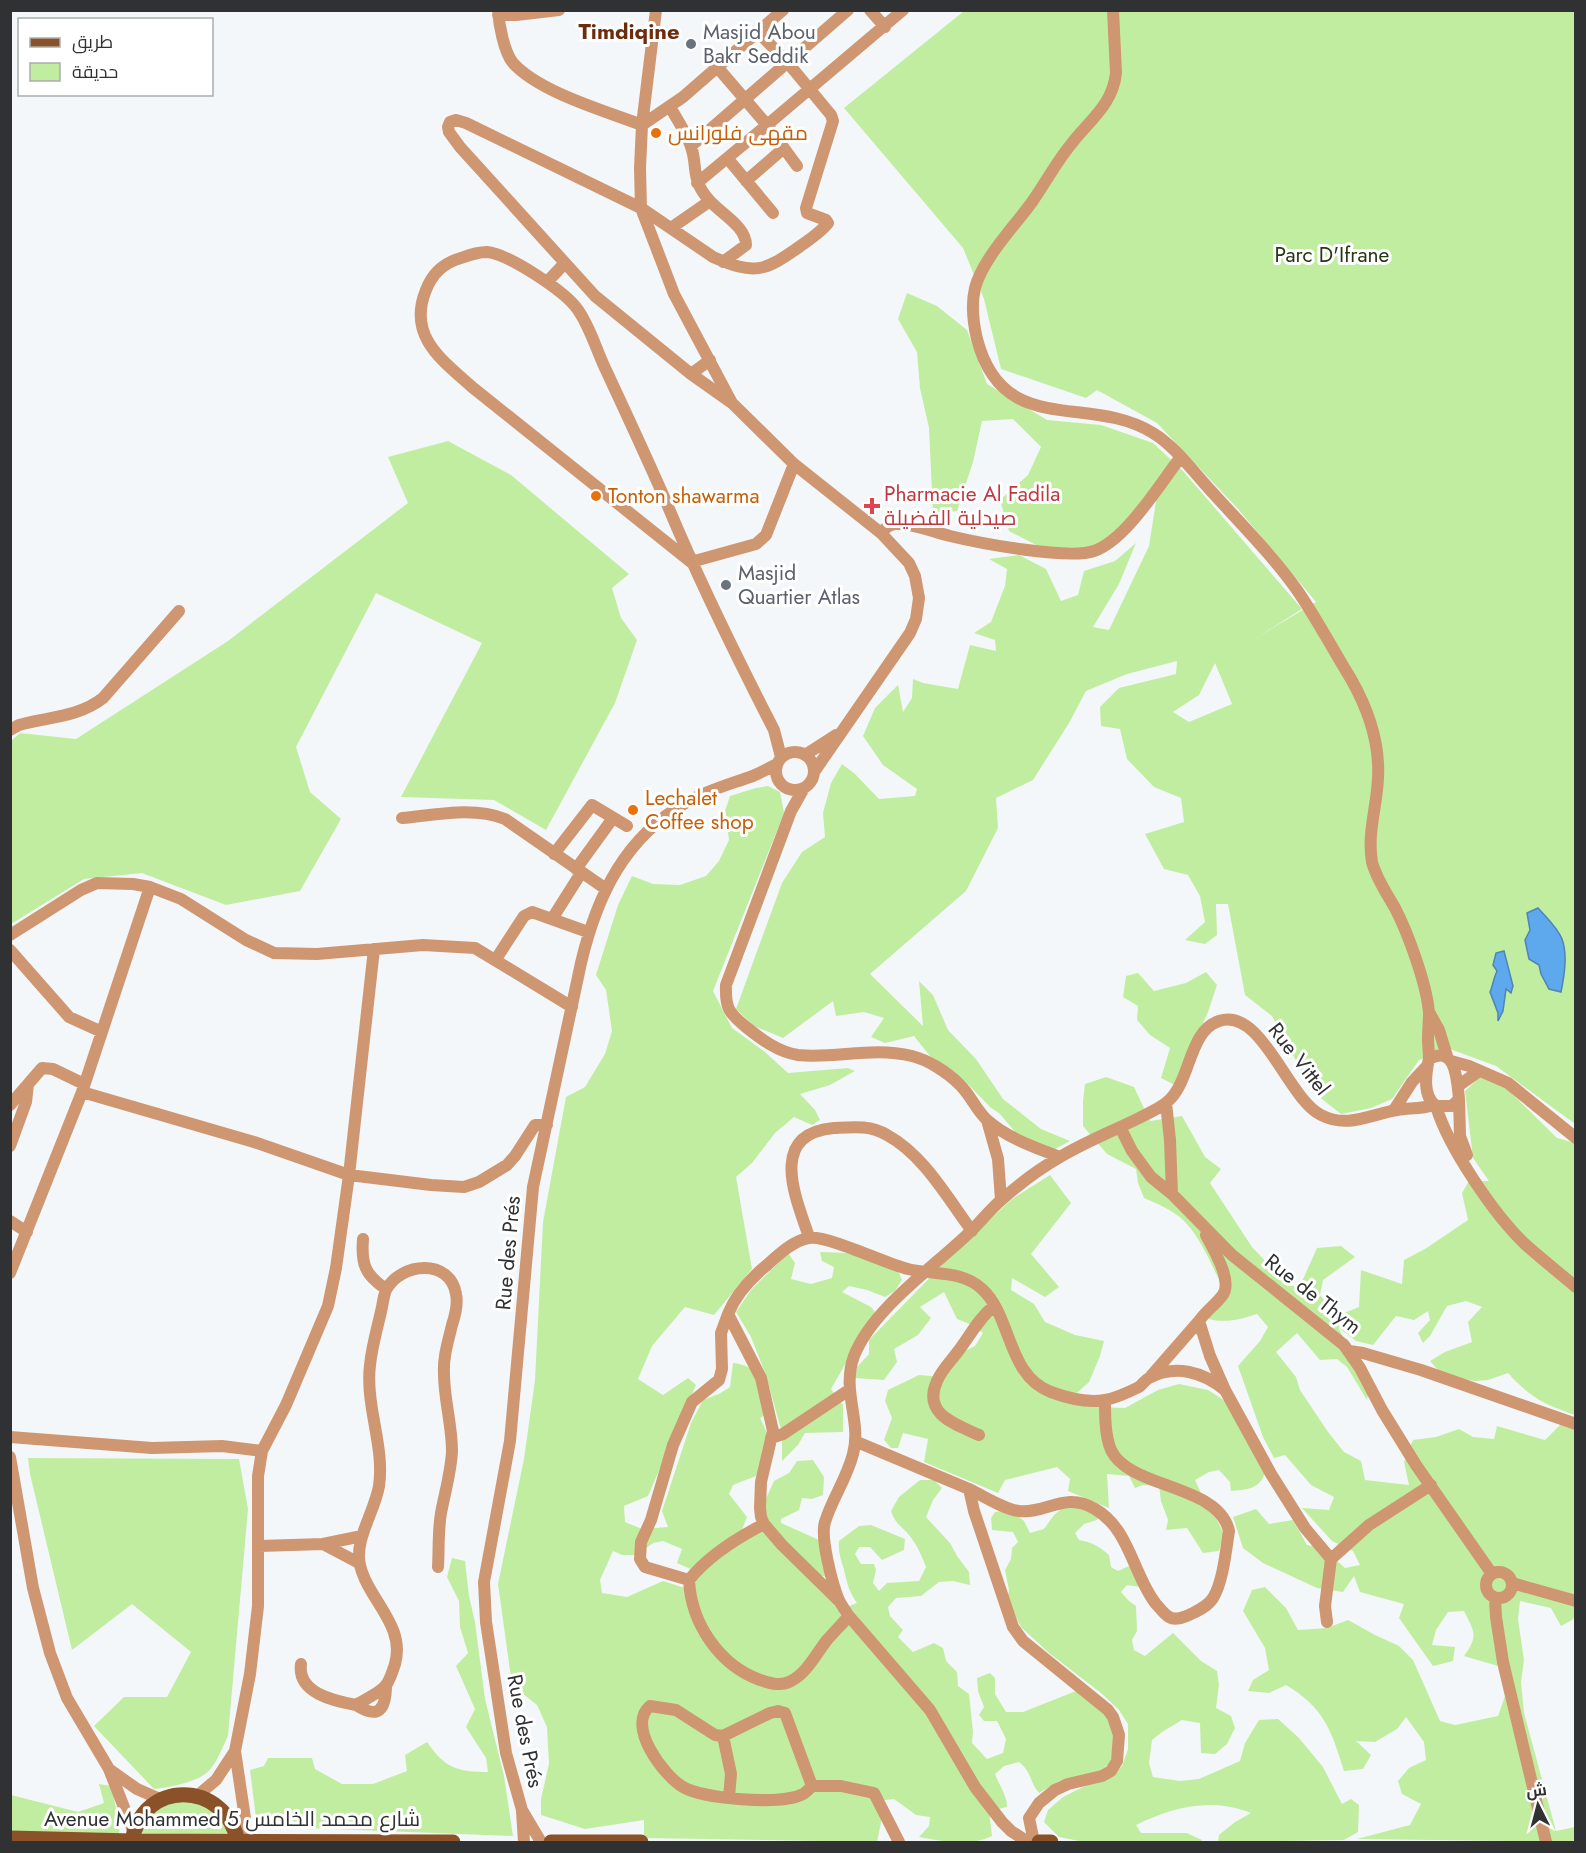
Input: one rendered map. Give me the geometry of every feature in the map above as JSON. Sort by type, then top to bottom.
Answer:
[{"type":"main road","points":[[133,1839],[140,1820],[149,1808],[162,1800],[179,1795],[197,1796],[215,1804],[229,1818],[238,1841]]},
{"type":"main road","name":"Avenue Mohammed 5 شارع محمد الخامس","points":[[10,1838],[453,1842]]},
{"type":"main road","points":[[551,1842],[640,1842]]},
{"type":"main road","points":[[1036,1842],[1051,1842]]},
{"type":"street","points":[[559,10],[516,15],[498,13],[501,35],[512,62],[531,80],[642,125]]},
{"type":"street","points":[[656,10],[642,125],[641,208],[674,294],[732,403]]},
{"type":"street","points":[[691,146],[848,10]]},
{"type":"street","points":[[870,10],[885,27]]},
{"type":"street","points":[[697,183],[903,10]]},
{"type":"street","points":[[1113,10],[1116,73],[1112,91],[1101,111],[1065,151],[1043,186],[981,272],[974,292],[973,319],[987,367],[1001,386],[1022,400],[1047,408],[1107,417],[1139,427],[1159,438],[1252,536],[1296,589],[1353,684],[1365,707],[1374,736],[1378,778],[1372,820],[1370,848],[1372,859],[1374,868],[1409,940],[1429,1012],[1439,1030],[1458,1086],[1460,1136],[1463,1148],[1490,1193],[1508,1217],[1529,1240],[1575,1279]]},
{"type":"street","points":[[642,125],[670,107],[718,68],[759,33],[779,12]]},
{"type":"street","points":[[759,33],[788,63],[831,115],[833,121],[806,210],[810,215],[826,220],[828,223],[804,244],[770,266],[747,268],[723,262],[641,208],[466,123],[456,120],[450,122],[449,132],[588,288],[691,374],[732,403],[794,464],[881,533],[909,563],[915,576],[919,598],[916,619],[910,633],[814,772],[813,778],[804,788],[791,812],[726,985],[727,1006],[732,1016],[760,1038],[781,1050],[797,1055],[873,1051],[915,1057],[938,1069],[959,1084],[987,1120],[1022,1142],[1060,1157]]},
{"type":"street","points":[[718,68],[767,125],[797,166]]},
{"type":"street","points":[[670,107],[691,146],[697,183],[710,201],[732,220],[746,240],[747,245],[723,262]]},
{"type":"street","points":[[746,181],[784,148]]},
{"type":"street","points":[[728,159],[773,213]]},
{"type":"street","points":[[671,228],[710,201]]},
{"type":"street","points":[[691,562],[472,387],[444,362],[425,338],[420,323],[421,302],[436,271],[453,260],[471,254],[487,252],[503,257],[547,282],[573,305],[582,317],[641,442],[691,562],[774,730],[779,761],[776,772],[791,812]]},
{"type":"street","points":[[547,282],[565,263]]},
{"type":"street","points":[[573,305],[588,288]]},
{"type":"street","points":[[691,374],[710,360]]},
{"type":"street","points":[[881,533],[889,525],[901,524],[953,537],[1053,553],[1074,555],[1095,551],[1113,541],[1128,526],[1180,458]]},
{"type":"street","points":[[691,562],[756,544],[766,536],[794,464]]},
{"type":"street","points":[[10,730],[19,725],[92,707],[103,698],[179,612]]},
{"type":"street","points":[[774,730],[810,759],[814,772]]},
{"type":"street","points":[[779,761],[786,753],[802,753],[840,733]]},
{"type":"street","name":"Rue des Prés","points":[[524,1842],[522,1810],[499,1720],[486,1622],[484,1582],[510,1441],[533,1187],[588,932],[606,889],[633,847],[658,821],[688,801],[725,785],[749,778],[779,761]]},
{"type":"street","name":"Rue des Prés","points":[[749,778],[782,783]]},
{"type":"street","points":[[782,783],[792,790],[804,788]]},
{"type":"street","points":[[555,854],[590,806],[594,806],[627,826]]},
{"type":"street","points":[[402,818],[473,812],[496,815],[606,889]]},
{"type":"street","points":[[552,919],[578,871],[613,818]]},
{"type":"street","points":[[10,935],[81,890],[97,883],[113,882],[150,887],[181,899],[246,940],[274,953],[299,955],[423,945],[456,945],[475,948],[572,1007]]},
{"type":"street","points":[[10,1273],[83,1088],[150,887]]},
{"type":"street","points":[[496,959],[524,916],[532,912],[588,932]]},
{"type":"street","points":[[238,1841],[245,1828],[245,1818],[235,1751],[255,1639],[259,1546],[258,1476],[262,1451],[286,1406],[328,1306],[336,1268],[349,1174],[374,949]]},
{"type":"street","points":[[10,950],[69,1017],[102,1032]]},
{"type":"street","points":[[1429,1012],[1428,1092],[1442,1123],[1463,1162],[1504,1221],[1525,1244],[1575,1287]]},
{"type":"street","name":"Rue Vittel","points":[[856,1442],[849,1377],[854,1356],[869,1328],[972,1231],[1001,1200],[1060,1157],[1166,1103],[1180,1088],[1192,1054],[1206,1028],[1217,1021],[1234,1020],[1244,1024],[1259,1038],[1306,1103],[1323,1117],[1349,1121],[1374,1118],[1394,1110],[1435,1105],[1452,1106],[1459,1099]]},
{"type":"street","points":[[1394,1110],[1412,1082],[1427,1063],[1437,1055],[1508,1083],[1575,1138]]},
{"type":"street","points":[[10,1105],[37,1072],[47,1067],[83,1088],[349,1174],[464,1187],[479,1182],[507,1165],[535,1125],[548,1125]]},
{"type":"street","points":[[1458,1086],[1479,1071]]},
{"type":"street","points":[[10,1146],[26,1102],[28,1084]]},
{"type":"street","points":[[1166,1103],[1172,1194]]},
{"type":"street","points":[[987,1120],[998,1159],[1001,1200]]},
{"type":"street","points":[[809,1238],[791,1183],[790,1170],[797,1146],[817,1131],[853,1127],[865,1127],[888,1135],[911,1154],[929,1173],[972,1231]]},
{"type":"street","name":"Rue de Thym","points":[[1120,1127],[1132,1151],[1146,1171],[1232,1255],[1337,1338],[1349,1351],[1421,1370],[1575,1424]]},
{"type":"street","points":[[10,1221],[27,1232]]},
{"type":"street","points":[[689,1580],[645,1567],[640,1558],[641,1542],[651,1520],[674,1445],[687,1413],[697,1398],[719,1380],[722,1369],[721,1333],[728,1314],[738,1294],[783,1251],[809,1238],[829,1242],[906,1269],[925,1273],[950,1274],[975,1284],[984,1290],[994,1306],[1020,1363],[1040,1386],[1068,1398],[1104,1400],[1139,1386],[1224,1294],[1226,1288],[1220,1262],[1200,1223]]},
{"type":"street","points":[[363,1239],[362,1258],[367,1272],[375,1282],[386,1289]]},
{"type":"street","points":[[301,1664],[302,1679],[308,1687],[334,1700],[356,1705],[386,1685],[397,1654],[397,1643],[389,1621],[373,1594],[359,1563],[362,1536],[379,1486],[380,1467],[369,1366],[386,1289],[407,1271],[426,1267],[446,1276],[454,1286],[457,1295],[444,1366],[452,1446],[451,1469],[441,1512],[438,1567]]},
{"type":"street","points":[[979,1435],[943,1417],[935,1407],[933,1395],[941,1373],[978,1320],[994,1306]]},
{"type":"street","points":[[728,1314],[761,1378],[773,1431],[761,1482],[760,1508],[764,1524],[839,1601],[849,1616],[930,1710],[975,1786],[1002,1822],[1028,1842]]},
{"type":"street","points":[[1199,1321],[1210,1356],[1225,1390],[1283,1493],[1305,1528],[1331,1559]]},
{"type":"street","points":[[1349,1351],[1397,1436],[1492,1574]]},
{"type":"street","points":[[1148,1378],[1191,1371],[1208,1378],[1225,1390]]},
{"type":"street","points":[[771,1438],[783,1434],[849,1390]]},
{"type":"street","points":[[839,1601],[825,1549],[823,1529],[852,1459],[856,1442],[1012,1509],[1020,1511],[1070,1502],[1092,1507],[1102,1513],[1116,1529],[1149,1593],[1168,1617],[1176,1619],[1183,1617],[1207,1605],[1217,1587],[1229,1531],[1228,1526],[1220,1514],[1203,1501],[1145,1477],[1120,1462],[1110,1448],[1104,1400]]},
{"type":"street","points":[[10,1437],[152,1448],[222,1446],[262,1451]]},
{"type":"street","points":[[10,1457],[33,1588],[50,1653],[67,1698],[109,1770],[133,1839]]},
{"type":"street","points":[[1328,1622],[1325,1606],[1331,1559],[1369,1525],[1431,1485]]},
{"type":"street","points":[[969,1489],[1013,1627],[1023,1641],[1108,1710],[1119,1735],[1117,1761],[1111,1771],[1102,1776],[1061,1786],[1039,1803],[1029,1818],[1036,1842]]},
{"type":"street","points":[[689,1580],[735,1540],[764,1524]]},
{"type":"street","points":[[259,1546],[323,1544],[362,1536]]},
{"type":"street","points":[[323,1544],[359,1563]]},
{"type":"street","points":[[1502,1572],[1510,1578],[1512,1584],[1509,1593],[1501,1598],[1496,1598],[1488,1592],[1486,1587],[1488,1578],[1492,1574],[1502,1572]]},
{"type":"street","points":[[689,1580],[692,1604],[717,1652],[744,1674],[773,1684],[786,1683],[798,1676],[849,1616]]},
{"type":"street","points":[[1512,1584],[1575,1601]]},
{"type":"street","points":[[1496,1598],[1496,1617],[1503,1662],[1546,1842]]},
{"type":"street","points":[[812,1786],[785,1713],[778,1711],[770,1713],[723,1736],[714,1735],[676,1710],[650,1706],[643,1715],[643,1729],[660,1765],[675,1782],[685,1789],[747,1800],[784,1799],[801,1795],[812,1786],[841,1786],[874,1793],[898,1842]]},
{"type":"street","points":[[723,1736],[731,1774],[729,1797]]},
{"type":"street","points":[[197,1796],[216,1780],[235,1751]]},
{"type":"street","points":[[109,1770],[137,1789],[162,1800]]},
{"type":"street","name":"Rue des Prés","points":[[522,1810],[541,1842]]},
{"type":"street","points":[[885,1842],[889,1824]]},
{"type":"green space","name":"Parc D'Ifrane","points":[[964,11],[1575,11],[1575,1124],[1496,1066],[1450,1049],[1419,1060],[1392,1099],[1371,1108],[1341,1114],[1313,1092],[1272,1016],[1245,995],[1228,904],[1216,904],[1217,935],[1205,944],[1185,940],[1205,922],[1200,896],[1188,875],[1164,869],[1145,834],[1184,822],[1181,798],[1154,787],[1127,759],[1120,729],[1101,726],[1100,707],[1119,688],[1176,674],[1177,661],[1127,674],[1086,691],[1033,780],[996,798],[998,828],[966,891],[870,974],[923,1026],[919,981],[933,995],[948,1030],[976,1059],[1003,1099],[1041,1129],[1070,1141],[1053,1150],[1016,1133],[1000,1114],[965,1081],[934,1061],[914,1036],[885,1043],[871,1037],[884,1018],[864,1012],[836,1016],[833,1001],[783,1038],[754,1026],[736,1009],[782,883],[802,852],[825,837],[823,813],[831,783],[842,764],[879,799],[915,796],[917,789],[883,765],[863,736],[875,708],[898,685],[903,712],[912,698],[913,679],[958,689],[970,645],[996,651],[995,640],[974,633],[991,622],[1005,586],[1007,569],[989,559],[1019,555],[1046,569],[1061,601],[1078,595],[1084,571],[1115,561],[1136,543],[1119,584],[1093,627],[1109,630],[1149,546],[1157,495],[1130,523],[1094,548],[1044,549],[1009,531],[1000,500],[1028,475],[1041,447],[1013,419],[982,421],[973,462],[957,511],[933,514],[929,428],[920,388],[917,352],[898,319],[907,293],[937,306],[967,330],[987,384],[1047,420],[1101,425],[1153,443],[1183,471],[1302,609],[1256,638],[1316,602],[1238,509],[1157,423],[1097,390],[1086,398],[1001,369],[984,299],[963,248],[844,108]],"holes":[[[1215,663],[1232,704],[1189,722],[1173,712],[1199,695]]]},
{"type":"green space","points":[[448,441],[511,475],[629,574],[612,588],[621,618],[637,640],[615,703],[546,830],[494,800],[401,797],[482,643],[376,593],[296,747],[310,792],[341,819],[300,891],[226,905],[142,873],[84,879],[11,924],[11,741],[20,733],[76,739],[228,641],[408,503],[388,457]]},
{"type":"green space","points":[[768,786],[780,792],[784,813],[713,991],[732,1028],[765,1052],[788,1073],[848,1068],[855,1071],[830,1085],[800,1094],[815,1110],[820,1120],[812,1125],[794,1117],[775,1133],[752,1163],[736,1177],[752,1269],[714,1315],[685,1307],[652,1346],[638,1379],[663,1395],[688,1378],[696,1385],[648,1496],[624,1506],[625,1522],[642,1529],[668,1527],[662,1511],[691,1423],[703,1400],[730,1387],[733,1363],[751,1369],[759,1380],[767,1414],[760,1418],[769,1437],[762,1464],[756,1476],[733,1485],[729,1494],[747,1517],[741,1532],[758,1525],[760,1512],[774,1481],[789,1473],[797,1461],[813,1460],[824,1477],[823,1495],[812,1499],[802,1498],[799,1510],[781,1519],[781,1523],[819,1540],[826,1577],[817,1574],[841,1615],[851,1625],[862,1622],[849,1606],[857,1603],[847,1584],[839,1541],[859,1526],[871,1525],[905,1539],[904,1550],[882,1560],[870,1547],[859,1547],[855,1554],[861,1564],[874,1564],[876,1570],[873,1583],[879,1591],[887,1583],[919,1581],[926,1567],[920,1552],[895,1520],[891,1511],[899,1497],[920,1480],[934,1480],[942,1488],[933,1500],[926,1517],[950,1543],[969,1572],[970,1585],[953,1581],[939,1582],[921,1596],[896,1598],[888,1607],[890,1616],[903,1630],[898,1637],[913,1652],[934,1643],[943,1648],[946,1661],[957,1672],[958,1686],[969,1694],[972,1743],[987,1759],[1003,1753],[1006,1739],[997,1721],[984,1721],[979,1715],[984,1707],[978,1691],[977,1678],[990,1673],[995,1678],[995,1694],[1006,1712],[1023,1712],[1076,1691],[1104,1711],[1113,1732],[1110,1764],[1099,1771],[1059,1781],[1039,1793],[1026,1769],[1019,1762],[1004,1766],[995,1774],[1007,1807],[989,1811],[992,1836],[974,1841],[956,1842],[919,1837],[929,1826],[930,1817],[916,1815],[894,1799],[876,1801],[882,1817],[877,1842],[644,1838],[644,1820],[585,1829],[541,1815],[541,1799],[549,1764],[547,1727],[537,1705],[512,1685],[498,1584],[524,1459],[535,1380],[543,1222],[566,1097],[585,1087],[605,1054],[612,1031],[606,990],[596,975],[618,905],[632,876],[653,884],[680,885],[706,876],[719,861],[729,840],[725,811],[730,796]],"holes":[[[663,1541],[682,1549],[677,1563],[695,1571],[688,1589],[663,1581],[627,1597],[602,1593],[600,1580],[613,1551],[622,1555],[637,1555],[653,1543]]]},
{"type":"green space","points":[[1206,972],[1217,985],[1208,1012],[1175,1085],[1161,1078],[1170,1048],[1150,1035],[1137,1020],[1138,1006],[1123,997],[1126,976],[1138,973],[1154,991],[1186,983]]},
{"type":"green space","points":[[1106,1077],[1134,1087],[1150,1121],[1182,1116],[1205,1157],[1221,1169],[1210,1183],[1252,1247],[1289,1286],[1300,1286],[1317,1248],[1341,1246],[1355,1257],[1323,1280],[1320,1295],[1337,1316],[1359,1307],[1361,1270],[1402,1284],[1404,1260],[1425,1249],[1468,1220],[1462,1193],[1469,1181],[1489,1181],[1473,1158],[1465,1091],[1480,1077],[1504,1086],[1557,1138],[1575,1143],[1575,1415],[1538,1399],[1508,1373],[1488,1380],[1475,1381],[1443,1376],[1430,1361],[1445,1352],[1472,1342],[1468,1322],[1482,1307],[1466,1301],[1447,1306],[1430,1336],[1423,1343],[1418,1333],[1430,1320],[1428,1311],[1414,1320],[1396,1316],[1373,1345],[1356,1341],[1338,1327],[1369,1389],[1367,1400],[1347,1367],[1337,1359],[1320,1360],[1297,1333],[1276,1352],[1296,1377],[1300,1390],[1328,1432],[1344,1452],[1361,1461],[1365,1480],[1409,1485],[1404,1462],[1413,1440],[1436,1437],[1459,1429],[1473,1437],[1494,1439],[1497,1426],[1545,1440],[1562,1423],[1575,1428],[1575,1616],[1561,1626],[1551,1608],[1520,1601],[1518,1619],[1524,1660],[1521,1682],[1524,1713],[1556,1831],[1575,1827],[1575,1842],[1357,1839],[1410,1825],[1421,1804],[1402,1794],[1398,1781],[1409,1768],[1426,1760],[1424,1742],[1406,1717],[1397,1729],[1375,1742],[1356,1741],[1371,1755],[1363,1769],[1344,1771],[1330,1731],[1318,1711],[1309,1702],[1286,1685],[1269,1693],[1248,1691],[1253,1680],[1269,1670],[1265,1648],[1243,1611],[1252,1590],[1265,1587],[1286,1608],[1298,1630],[1327,1628],[1348,1620],[1399,1646],[1413,1660],[1440,1721],[1455,1725],[1498,1716],[1505,1696],[1498,1666],[1464,1656],[1472,1643],[1473,1634],[1464,1611],[1448,1612],[1436,1630],[1432,1645],[1455,1647],[1453,1661],[1433,1666],[1399,1618],[1404,1604],[1360,1592],[1354,1576],[1343,1592],[1317,1588],[1263,1563],[1243,1548],[1233,1517],[1256,1509],[1269,1524],[1293,1520],[1307,1545],[1323,1548],[1345,1568],[1360,1565],[1353,1551],[1332,1541],[1302,1508],[1329,1510],[1334,1497],[1311,1485],[1285,1455],[1274,1458],[1263,1437],[1238,1366],[1260,1341],[1268,1327],[1257,1314],[1232,1320],[1208,1319],[1225,1292],[1197,1238],[1176,1214],[1144,1198],[1136,1169],[1107,1154],[1083,1126],[1085,1084]]},
{"type":"green space","points":[[1050,1175],[1071,1203],[1031,1254],[1059,1287],[1045,1297],[1012,1278],[1011,1290],[1034,1304],[1045,1322],[1075,1335],[1104,1341],[1089,1382],[1068,1401],[1097,1407],[1125,1408],[1158,1390],[1179,1384],[1208,1390],[1227,1402],[1265,1472],[1260,1482],[1252,1488],[1242,1490],[1231,1491],[1230,1482],[1219,1470],[1209,1472],[1195,1480],[1224,1534],[1219,1551],[1203,1553],[1187,1528],[1166,1530],[1168,1520],[1161,1501],[1159,1486],[1143,1485],[1135,1488],[1129,1476],[1107,1474],[1109,1508],[1068,1491],[1070,1479],[1057,1467],[1005,1480],[998,1493],[924,1462],[928,1439],[903,1433],[898,1448],[891,1448],[884,1440],[892,1418],[885,1401],[888,1390],[919,1375],[942,1377],[956,1355],[975,1346],[983,1333],[972,1325],[957,1319],[944,1292],[920,1307],[931,1318],[918,1335],[894,1349],[897,1362],[884,1380],[855,1378],[857,1367],[869,1354],[869,1340],[950,1257],[1012,1199]]},
{"type":"green space","points":[[820,1252],[848,1253],[896,1266],[902,1280],[895,1291],[885,1297],[849,1286],[842,1292],[871,1307],[875,1312],[831,1389],[843,1405],[843,1432],[805,1433],[798,1445],[782,1461],[782,1433],[766,1375],[751,1337],[736,1312],[751,1290],[788,1253],[795,1263],[791,1279],[811,1284],[832,1278],[834,1267],[822,1261]]},
{"type":"green space","points":[[28,1458],[239,1459],[248,1509],[228,1736],[214,1763],[207,1772],[194,1780],[154,1789],[94,1726],[124,1697],[167,1697],[191,1652],[132,1604],[72,1650]]},
{"type":"green space","points":[[1067,1504],[1100,1514],[1097,1520],[1084,1524],[1075,1533],[1079,1540],[1106,1552],[1109,1555],[1111,1567],[1118,1571],[1129,1566],[1138,1573],[1140,1587],[1127,1585],[1121,1592],[1136,1606],[1137,1631],[1132,1640],[1134,1650],[1145,1656],[1173,1633],[1201,1661],[1217,1671],[1219,1685],[1216,1708],[1231,1716],[1235,1728],[1227,1744],[1215,1754],[1201,1753],[1200,1723],[1182,1720],[1152,1740],[1149,1763],[1153,1777],[1180,1781],[1199,1779],[1240,1761],[1245,1743],[1259,1720],[1278,1719],[1299,1738],[1323,1767],[1342,1804],[1351,1799],[1359,1805],[1358,1832],[1344,1840],[1218,1842],[1219,1835],[1251,1813],[1236,1808],[1207,1805],[1178,1809],[1136,1825],[1141,1833],[1187,1833],[1202,1840],[1201,1842],[1084,1842],[1059,1837],[1044,1822],[1048,1810],[1063,1797],[1113,1776],[1122,1766],[1128,1749],[1128,1724],[1119,1710],[1021,1627],[1007,1599],[1009,1590],[1005,1570],[1011,1559],[1012,1548],[1018,1542],[1013,1532],[992,1530],[991,1518],[995,1512],[1010,1510],[1024,1521],[1030,1533],[1044,1529],[1054,1515]]},
{"type":"green space","points":[[452,1558],[465,1561],[485,1699],[504,1776],[513,1836],[257,1826],[250,1770],[264,1766],[268,1758],[312,1758],[315,1769],[342,1784],[373,1784],[407,1771],[405,1755],[427,1742],[440,1758],[453,1767],[468,1771],[488,1772],[486,1758],[466,1727],[475,1709],[456,1666],[468,1653],[460,1627],[459,1601],[447,1577]]},
{"type":"green space","points":[[99,1784],[111,1786],[120,1825],[118,1842],[11,1842],[11,1795],[78,1812],[104,1803]]},
{"type":"green space","points":[[183,1800],[207,1806],[220,1819],[229,1834],[142,1834],[147,1820],[152,1815],[169,1804]]},
{"type":"water","points":[[1538,908],[1557,930],[1564,945],[1565,966],[1561,992],[1549,989],[1539,965],[1529,959],[1525,940],[1530,930],[1527,913]]},
{"type":"water","points":[[1504,951],[1513,986],[1511,993],[1506,989],[1503,1011],[1498,1021],[1498,1013],[1490,992],[1497,971],[1493,965],[1496,953]]},
{"type":"place","name":"Masjid Abou Bakr Seddik","points":[[691,44]]},
{"type":"place","name":"مقهى فلورانس","points":[[656,133]]},
{"type":"place","name":"Tonton shawarma","points":[[596,496]]},
{"type":"place","name":"Pharmacie Al Fadila صيدلية الفضيلة","points":[[872,506]]},
{"type":"place","name":"Masjid Quartier Atlas","points":[[726,585]]},
{"type":"place","name":"Lechalet Coffee shop","points":[[633,810]]},
{"type":"district","name":"Timdiqine","points":[[629,31]]}]
